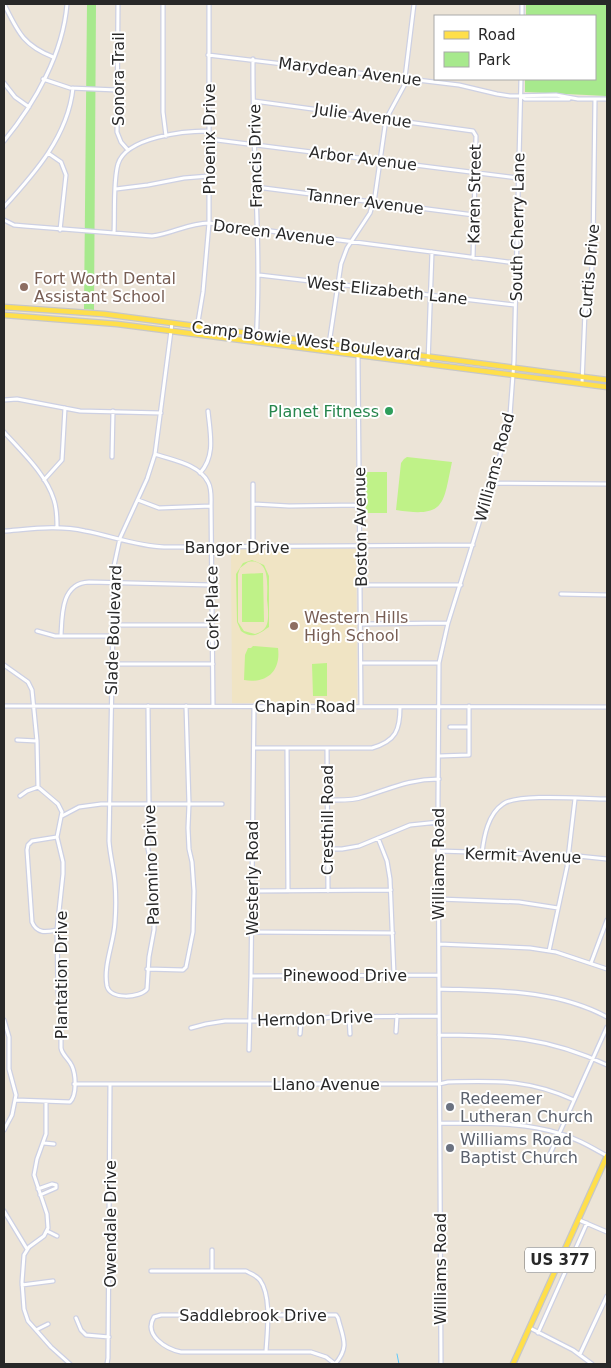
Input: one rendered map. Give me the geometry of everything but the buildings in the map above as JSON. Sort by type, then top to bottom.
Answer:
[{"type":"main road","name":"Camp Bowie West Boulevard","points":[[4,307],[104,314],[607,380]]},
{"type":"main road","points":[[82,320],[85,315],[104,314]]},
{"type":"main road","name":"Camp Bowie West Boulevard","points":[[4,315],[82,320],[170,330],[607,386]]},
{"type":"main road","name":"US 377","points":[[514,1364],[607,1156]]},
{"type":"street","points":[[4,4],[28,44],[53,57]]},
{"type":"street","points":[[4,141],[29,107],[43,79],[62,31],[67,4]]},
{"type":"street","name":"Sonora Trail","points":[[118,4],[117,132],[121,142],[128,150]]},
{"type":"street","points":[[164,4],[163,112],[166,136]]},
{"type":"street","name":"Phoenix Drive","points":[[196,334],[203,292],[209,223],[209,4]]},
{"type":"street","points":[[328,351],[342,260],[350,242],[367,219],[374,202],[386,119],[402,91],[406,79],[414,4]]},
{"type":"street","name":"Marydean Avenue","points":[[208,55],[460,85],[497,94],[520,96],[525,99],[607,99]]},
{"type":"street","name":"Francis Drive","points":[[253,59],[259,275],[259,317],[256,342]]},
{"type":"street","points":[[43,79],[73,88],[117,90]]},
{"type":"street","name":"South Cherry Lane","points":[[513,375],[521,80]]},
{"type":"street","points":[[4,84],[15,97],[29,107]]},
{"type":"street","points":[[4,207],[48,153],[64,125],[73,88]]},
{"type":"street","name":"Curtis Drive","points":[[582,383],[584,376],[585,312],[590,294],[593,251],[595,99]]},
{"type":"street","name":"Julie Avenue","points":[[254,102],[473,131]]},
{"type":"street","points":[[114,233],[118,164],[128,150],[141,142],[166,136],[208,131]]},
{"type":"street","name":"Karen Street","points":[[473,131],[476,136],[473,258]]},
{"type":"street","name":"Arbor Avenue","points":[[209,139],[518,178]]},
{"type":"street","points":[[48,153],[60,162],[66,175],[60,230]]},
{"type":"street","points":[[116,189],[209,176]]},
{"type":"street","name":"Tanner Avenue","points":[[256,187],[474,215]]},
{"type":"street","name":"Doreen Avenue","points":[[4,220],[19,226],[142,236],[161,235],[197,223],[209,223],[516,263]]},
{"type":"street","points":[[428,364],[432,252]]},
{"type":"street","name":"West Elizabeth Lane","points":[[259,275],[515,305]]},
{"type":"street","name":"Slade Boulevard","points":[[144,993],[140,995],[117,996],[107,988],[109,949],[115,921],[115,881],[110,850],[110,706],[113,582],[119,540],[147,479],[155,454],[172,323]]},
{"type":"street","name":"Boston Avenue","points":[[360,347],[358,355],[361,706]]},
{"type":"street","name":"Williams Road","points":[[441,1364],[439,663],[448,623],[492,483],[508,423],[513,375]]},
{"type":"street","points":[[4,400],[17,400],[80,411],[161,413]]},
{"type":"street","points":[[44,480],[62,460],[65,408]]},
{"type":"street","points":[[112,457],[113,411]]},
{"type":"street","points":[[155,454],[188,465],[200,473],[208,463],[210,454],[208,411]]},
{"type":"street","points":[[4,432],[44,480],[54,500],[57,527]]},
{"type":"street","name":"Cork Place","points":[[200,473],[209,485],[211,506],[213,706]]},
{"type":"street","points":[[492,483],[607,484]]},
{"type":"street","points":[[252,484],[253,546]]},
{"type":"street","points":[[138,500],[159,508],[211,506]]},
{"type":"street","points":[[253,504],[289,506],[359,505]]},
{"type":"street","name":"Bangor Drive","points":[[4,531],[57,527],[85,530],[150,547],[473,545]]},
{"type":"street","points":[[61,636],[64,600],[73,588],[85,582],[212,585]]},
{"type":"street","points":[[361,585],[461,585]]},
{"type":"street","points":[[560,594],[607,595]]},
{"type":"street","points":[[361,624],[448,623]]},
{"type":"street","points":[[112,625],[212,625]]},
{"type":"street","points":[[37,631],[49,636],[112,636]]},
{"type":"street","points":[[361,663],[439,663]]},
{"type":"street","points":[[112,664],[213,664]]},
{"type":"street","points":[[4,665],[28,682],[33,693],[38,741],[38,787],[58,804],[62,816],[84,806],[110,804],[222,804]]},
{"type":"street","name":"Chapin Road","points":[[4,706],[607,707]]},
{"type":"street","name":"Palomino Drive","points":[[144,993],[147,989],[154,930],[154,877],[148,849],[148,706]]},
{"type":"street","points":[[148,970],[183,970],[186,967],[193,932],[192,862],[188,828],[186,706]]},
{"type":"street","name":"Westerly Road","points":[[249,1050],[252,976],[254,706]]},
{"type":"street","points":[[254,748],[372,748],[388,741],[398,730],[400,706]]},
{"type":"street","points":[[439,756],[469,755],[469,706]]},
{"type":"street","points":[[450,727],[469,727]]},
{"type":"street","points":[[17,740],[38,741]]},
{"type":"street","points":[[287,748],[288,891]]},
{"type":"street","name":"Cresthill Road","points":[[327,748],[328,891]]},
{"type":"street","points":[[328,800],[362,798],[402,783],[439,778]]},
{"type":"street","points":[[20,796],[38,787]]},
{"type":"street","points":[[482,852],[484,835],[493,814],[506,802],[522,799],[607,799]]},
{"type":"street","points":[[549,951],[568,855],[575,799]]},
{"type":"street","name":"Plantation Drive","points":[[46,1102],[67,1103],[72,1100],[74,1095],[72,1067],[61,1048],[61,1013],[58,992],[57,930],[63,862],[57,837],[62,816]]},
{"type":"street","points":[[328,849],[359,846],[410,825],[438,822]]},
{"type":"street","points":[[57,837],[32,841],[28,846],[32,922],[34,928],[41,932],[57,930]]},
{"type":"street","points":[[378,838],[387,861],[391,890],[394,975]]},
{"type":"street","name":"Kermit Avenue","points":[[439,851],[568,855],[607,859]]},
{"type":"street","points":[[252,891],[391,890]]},
{"type":"street","points":[[439,900],[519,902],[558,908]]},
{"type":"street","points":[[591,963],[607,920]]},
{"type":"street","points":[[252,932],[393,933]]},
{"type":"street","points":[[439,944],[520,947],[549,951],[607,969]]},
{"type":"street","name":"Pinewood Drive","points":[[252,976],[439,975]]},
{"type":"street","points":[[439,989],[537,994],[576,1004],[607,1017]]},
{"type":"street","points":[[396,1016],[396,1032]]},
{"type":"street","name":"Herndon Drive","points":[[191,1028],[225,1021],[300,1021],[333,1017],[439,1016]]},
{"type":"street","points":[[349,1017],[350,1034]]},
{"type":"street","points":[[4,1020],[9,1036],[9,1066],[16,1089],[16,1100],[12,1115],[4,1130]]},
{"type":"street","points":[[300,1021],[300,1034]]},
{"type":"street","points":[[550,1154],[607,1027]]},
{"type":"street","points":[[439,1035],[492,1035],[529,1039],[551,1043],[607,1065]]},
{"type":"street","name":"Llano Avenue","points":[[74,1084],[439,1084],[485,1081],[518,1083],[553,1090],[574,1100]]},
{"type":"street","name":"Owendale Drive","points":[[107,1364],[109,1336],[110,1084]]},
{"type":"street","points":[[16,1100],[46,1102],[47,1128],[34,1170],[38,1189],[47,1214],[48,1231],[27,1249],[23,1260],[22,1285],[25,1315],[56,1352],[70,1364]]},
{"type":"street","points":[[440,1123],[527,1126],[560,1133],[607,1156]]},
{"type":"street","points":[[44,1142],[54,1144]]},
{"type":"street","points":[[38,1189],[52,1184],[56,1185],[54,1190],[40,1195]]},
{"type":"street","points":[[4,1211],[27,1249]]},
{"type":"street","points":[[579,1220],[607,1232]]},
{"type":"street","points":[[538,1333],[587,1223]]},
{"type":"street","points":[[48,1231],[57,1236]]},
{"type":"street","points":[[212,1250],[212,1271]]},
{"type":"street","points":[[151,1270],[246,1271],[255,1275],[262,1284],[266,1298],[266,1352],[311,1352],[326,1357],[335,1364]]},
{"type":"street","points":[[22,1285],[53,1281]]},
{"type":"street","points":[[580,1354],[607,1296]]},
{"type":"street","name":"Saddlebrook Drive","points":[[266,1352],[176,1351],[159,1342],[153,1335],[151,1323],[154,1317],[161,1315],[336,1316],[345,1348],[344,1353],[335,1364]]},
{"type":"street","points":[[76,1318],[81,1330],[86,1335],[109,1336]]},
{"type":"street","points":[[36,1330],[48,1324]]},
{"type":"street","points":[[530,1328],[580,1354],[592,1364]]},
{"type":"shaded area","name":"Western Hills High School","points":[[231,549],[356,549],[357,703],[232,703]]},
{"type":"green space","points":[[87,4],[96,4],[94,310],[84,309]]},
{"type":"green space","points":[[526,4],[607,4],[607,96],[525,92],[525,80],[596,80],[596,15],[526,15]]},
{"type":"green space","points":[[407,457],[452,462],[444,498],[433,509],[425,512],[396,510],[401,463]]},
{"type":"green space","points":[[365,472],[387,472],[387,513],[366,513]]},
{"type":"green space","points":[[252,560],[264,565],[269,576],[269,627],[262,632],[267,624],[268,615],[266,574],[261,564],[248,562],[240,568],[238,574],[238,622],[244,631],[255,634],[260,632],[253,635],[249,635],[241,631],[237,622],[236,574],[243,563]]},
{"type":"green space","points":[[263,573],[264,622],[242,622],[242,574]]},
{"type":"green space","points":[[253,646],[278,648],[277,663],[275,669],[266,678],[252,681],[244,680],[245,655],[248,648]]},
{"type":"green space","points":[[327,663],[327,696],[313,696],[312,664]]},
{"type":"waterway","points":[[397,1354],[399,1364]]},
{"type":"place","name":"Fort Worth Dental Assistant School","points":[[24,287]]},
{"type":"place","name":"Planet Fitness","points":[[389,411]]},
{"type":"place","name":"Western Hills High School","points":[[294,626]]},
{"type":"place","name":"Redeemer Lutheran Church","points":[[450,1107]]},
{"type":"place","name":"Williams Road Baptist Church","points":[[450,1148]]}]
